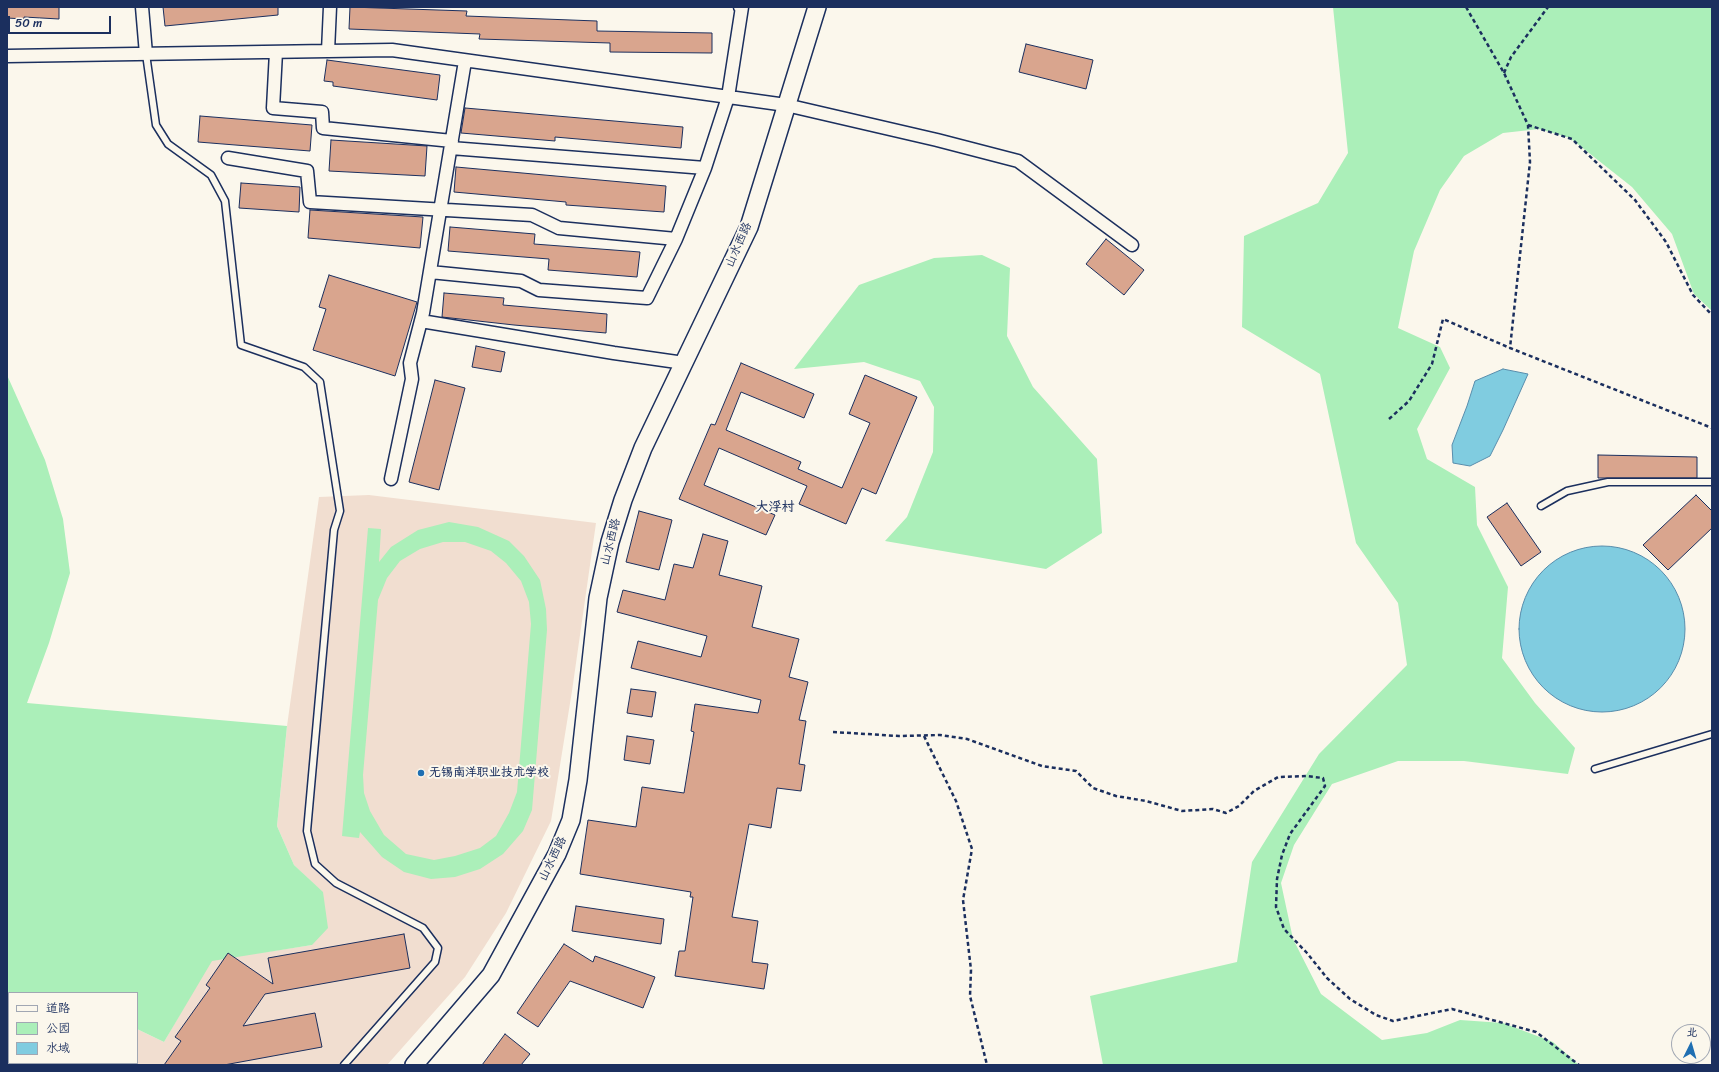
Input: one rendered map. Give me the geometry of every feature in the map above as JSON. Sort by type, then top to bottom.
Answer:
[{"type":"street","points":[[142,7],[146,54]]},
{"type":"street","points":[[328,51],[330,7]]},
{"type":"street","points":[[430,272],[521,280],[539,290],[647,298],[676,239],[705,168],[728,97],[742,7],[740,7]]},
{"type":"street","name":"山水西路","points":[[414,1065],[491,975],[556,854],[571,820],[578,780],[598,598],[610,542],[623,500],[643,448],[749,227],[817,7]]},
{"type":"street","points":[[7,56],[392,50],[786,105],[937,140],[1018,161],[1132,245]]},
{"type":"street","points":[[276,52],[274,108],[322,112],[323,128],[451,144],[705,168]]},
{"type":"street","points":[[391,478],[412,379],[410,363],[421,321],[430,272],[465,60]]},
{"type":"street","points":[[228,158],[307,171],[310,202],[532,214],[559,228],[676,239]]},
{"type":"street","points":[[421,321],[684,363]]},
{"type":"lane","points":[[146,54],[156,125],[168,144],[211,175],[225,201],[242,345],[304,367],[320,382],[340,511],[334,530],[307,831],[315,864],[336,883],[423,928],[438,948],[435,962],[344,1065]]},
{"type":"lane","points":[[1541,506],[1566,491],[1608,482],[1712,482]]},
{"type":"lane","points":[[1595,769],[1712,734]]},
{"type":"path","points":[[1466,7],[1504,73],[1528,125],[1530,162],[1510,348]]},
{"type":"path","points":[[1504,73],[1511,57],[1548,7]]},
{"type":"path","points":[[1528,125],[1572,139],[1635,200],[1666,242],[1693,295],[1712,315]]},
{"type":"path","points":[[1389,419],[1409,401],[1432,364],[1443,319],[1510,348],[1712,428]]},
{"type":"path","points":[[833,732],[899,736],[940,735],[967,739],[1042,766],[1076,771],[1093,788],[1116,796],[1146,801],[1182,811],[1213,809],[1226,813],[1239,806],[1254,791],[1278,777],[1306,776],[1323,778],[1325,786],[1290,834],[1282,855],[1276,879],[1276,907],[1284,929],[1308,953],[1327,978],[1350,999],[1376,1015],[1393,1021],[1452,1009],[1536,1032],[1579,1065]]},
{"type":"path","points":[[924,736],[956,801],[972,849],[963,900],[971,970],[970,996],[987,1065]]},
{"type":"shaded area","name":"无锡南洋职业技术学校","points":[[369,495],[596,523],[572,691],[551,821],[506,913],[465,977],[387,1065],[71,1065],[70,1064],[138,1064],[138,1029],[164,1042],[211,960],[312,945],[323,893],[294,865],[277,826],[287,726],[319,497]]},
{"type":"green space","points":[[1333,7],[1712,7],[1712,311],[1694,294],[1672,234],[1632,187],[1570,138],[1539,129],[1503,133],[1464,156],[1440,190],[1414,251],[1398,328],[1440,347],[1450,368],[1417,429],[1427,459],[1475,487],[1477,525],[1508,587],[1502,658],[1535,703],[1575,748],[1568,774],[1464,761],[1398,761],[1332,784],[1294,845],[1281,883],[1293,939],[1321,994],[1382,1040],[1427,1033],[1460,1020],[1503,1023],[1553,1042],[1579,1065],[1103,1065],[1090,996],[1237,962],[1252,862],[1319,754],[1407,665],[1398,603],[1356,543],[1320,374],[1242,327],[1244,236],[1318,203],[1348,153]]},
{"type":"green space","points":[[982,255],[1010,268],[1007,336],[1033,387],[1097,459],[1102,533],[1046,569],[885,541],[907,517],[933,452],[934,407],[920,381],[864,362],[794,369],[859,285],[934,258]]},
{"type":"green space","points":[[7,375],[45,460],[63,519],[70,573],[49,643],[27,703],[287,726],[277,826],[294,865],[323,892],[328,928],[312,945],[212,961],[164,1042],[138,1029],[138,992],[8,992],[8,1064],[71,1065],[7,1065]]},
{"type":"green space","points":[[449,522],[478,527],[509,541],[524,556],[540,580],[546,609],[547,630],[532,810],[523,831],[503,854],[480,869],[455,877],[431,879],[404,872],[382,857],[360,832],[359,838],[342,836],[368,528],[381,529],[379,562],[391,547],[418,530]],"holes":[[[443,542],[465,542],[491,551],[506,563],[521,581],[529,602],[531,624],[517,792],[509,813],[496,836],[480,848],[455,856],[434,860],[406,854],[384,835],[370,811],[364,793],[363,775],[378,600],[387,578],[400,561],[420,549]]]},
{"type":"water","points":[[1503,369],[1528,374],[1490,456],[1470,466],[1453,463],[1452,445],[1475,381]]},
{"type":"water","points":[[1594,546],[1610,546],[1634,552],[1661,570],[1679,597],[1684,613],[1684,645],[1679,661],[1661,688],[1648,698],[1626,709],[1610,712],[1594,712],[1570,706],[1549,693],[1538,682],[1525,661],[1522,653],[1519,637],[1519,621],[1525,597],[1538,576],[1549,565],[1570,552],[1578,549]]},
{"type":"building","points":[[7,7],[59,7],[59,19],[24,17],[24,19],[7,18]]},
{"type":"building","points":[[163,7],[278,7],[278,15],[165,26]]},
{"type":"building","points":[[350,7],[467,11],[466,16],[597,21],[597,31],[712,33],[712,53],[610,52],[610,43],[479,39],[480,34],[349,29]]},
{"type":"building","points":[[1026,44],[1093,60],[1086,89],[1019,72]]},
{"type":"building","points":[[327,60],[440,75],[437,100],[333,86],[333,82],[324,81]]},
{"type":"building","points":[[465,108],[683,127],[681,148],[555,137],[555,141],[461,133]]},
{"type":"building","points":[[200,116],[312,125],[310,151],[198,142]]},
{"type":"building","points":[[331,140],[427,146],[425,176],[329,171]]},
{"type":"building","points":[[456,167],[666,186],[664,212],[566,205],[566,202],[454,192]]},
{"type":"building","points":[[241,183],[300,187],[299,212],[239,208]]},
{"type":"building","points":[[310,210],[423,217],[420,248],[308,238]]},
{"type":"building","points":[[450,227],[535,234],[534,244],[640,252],[637,277],[548,270],[549,259],[448,251]]},
{"type":"building","points":[[1106,239],[1144,270],[1124,295],[1086,264]]},
{"type":"building","points":[[329,275],[417,302],[395,376],[313,350],[326,309],[319,307]]},
{"type":"building","points":[[444,293],[504,298],[503,305],[607,314],[606,333],[442,317]]},
{"type":"building","points":[[476,346],[505,352],[501,372],[472,367]]},
{"type":"building","points":[[741,363],[814,394],[804,418],[741,392],[726,430],[801,462],[798,469],[842,488],[870,423],[849,414],[865,375],[917,397],[876,494],[862,488],[846,524],[799,504],[807,486],[719,448],[704,485],[775,515],[766,535],[679,499],[711,424],[715,425]]},
{"type":"building","points":[[435,380],[465,388],[439,490],[409,482]]},
{"type":"building","points":[[1598,455],[1697,457],[1697,478],[1598,478]]},
{"type":"building","points":[[1696,495],[1712,511],[1712,528],[1668,570],[1643,545]]},
{"type":"building","points":[[1507,503],[1541,552],[1521,566],[1487,517]]},
{"type":"building","points":[[639,511],[672,520],[659,570],[626,562]]},
{"type":"building","points":[[703,534],[728,541],[719,575],[762,586],[752,627],[799,639],[789,677],[808,682],[799,720],[806,721],[799,764],[805,765],[801,791],[777,788],[771,828],[749,824],[732,917],[758,921],[752,962],[768,964],[764,989],[675,976],[679,951],[685,951],[693,897],[690,897],[691,892],[580,874],[588,820],[636,827],[642,787],[684,793],[694,732],[691,731],[695,704],[758,713],[761,700],[631,668],[638,641],[701,657],[707,636],[617,612],[623,590],[665,600],[674,564],[693,568]]},
{"type":"building","points":[[631,689],[656,692],[652,717],[627,713]]},
{"type":"building","points":[[627,736],[654,740],[650,764],[624,760]]},
{"type":"building","points":[[576,906],[664,919],[661,944],[572,931]]},
{"type":"building","points":[[404,934],[410,968],[265,994],[243,1026],[315,1013],[322,1047],[224,1065],[164,1065],[181,1041],[175,1037],[210,988],[206,985],[228,953],[273,984],[268,958]]},
{"type":"building","points":[[564,944],[593,962],[595,956],[655,977],[643,1008],[570,981],[538,1027],[517,1013]]},
{"type":"building","points":[[505,1034],[530,1054],[521,1065],[482,1065]]},
{"type":"place","name":"无锡南洋职业技术学校","points":[[421,773]]},
{"type":"district","name":"大浮村","points":[[775,508]]}]
